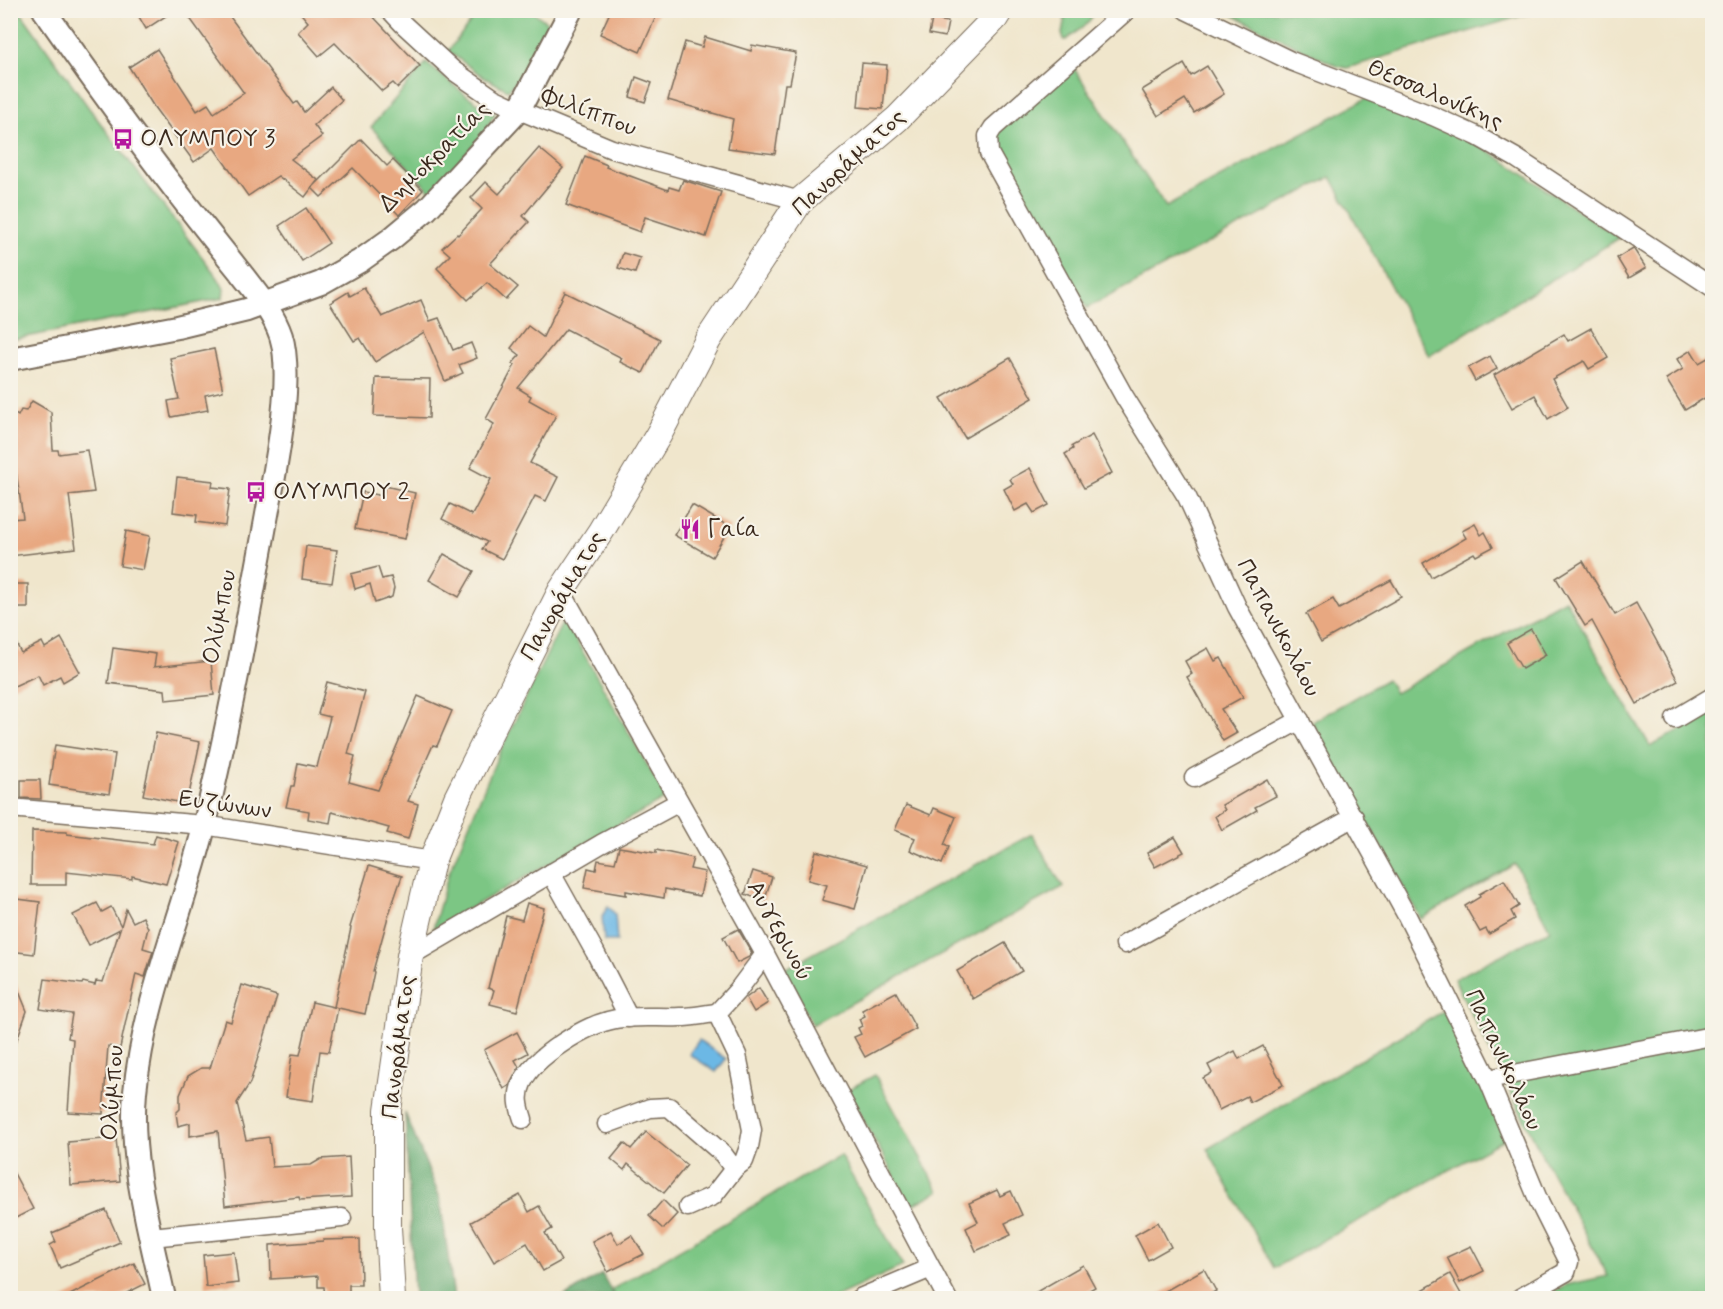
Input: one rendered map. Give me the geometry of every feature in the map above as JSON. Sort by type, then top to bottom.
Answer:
[{"type":"main road","name":"Πανοράματος","points":[[392,1299],[388,1227],[388,1110],[410,956],[432,861],[457,798],[561,591],[601,531],[659,434],[708,340],[801,201],[897,119],[995,18],[1000,10]]},
{"type":"street","name":"Ολύμπου","points":[[44,10],[178,194],[266,305],[278,327],[285,356],[280,434],[247,629],[204,825],[143,1040],[135,1091],[136,1160],[164,1299]]},
{"type":"street","name":"Φιλίππου","points":[[390,10],[454,71],[493,98],[612,149],[801,201]]},
{"type":"street","name":"Δημοκρατίας","points":[[10,359],[177,327],[266,305],[330,278],[360,261],[391,240],[427,209],[519,110],[571,10]]},
{"type":"street","name":"Παπανικολάου","points":[[1127,10],[993,128],[988,136],[989,153],[1124,396],[1183,490],[1237,607],[1407,916],[1488,1079],[1540,1204],[1569,1262],[1566,1272],[1520,1299]]},
{"type":"street","name":"Θεσσαλονίκης","points":[[1186,10],[1291,61],[1433,116],[1477,136],[1516,158],[1713,287]]},
{"type":"street","name":"Αυγερινού","points":[[561,591],[765,954],[948,1299]]},
{"type":"street","points":[[1674,719],[1713,697]]},
{"type":"street","points":[[1194,777],[1300,720]]},
{"type":"street","points":[[410,956],[551,873],[679,802]]},
{"type":"street","name":"Ευζώνων","points":[[10,808],[204,825],[432,861]]},
{"type":"street","points":[[1125,944],[1354,817]]},
{"type":"street","points":[[551,873],[596,952],[629,1017]]},
{"type":"street","points":[[523,1119],[517,1103],[522,1083],[536,1065],[555,1048],[590,1027],[614,1019],[680,1017],[717,1013],[765,954]]},
{"type":"street","points":[[688,1207],[713,1196],[734,1168],[744,1161],[752,1130],[737,1055],[717,1013]]},
{"type":"street","points":[[1488,1079],[1713,1036]]},
{"type":"street","points":[[607,1124],[650,1108],[669,1107],[723,1154],[734,1168]]},
{"type":"street","points":[[152,1237],[342,1218]]},
{"type":"street","points":[[861,1299],[931,1268]]},
{"type":"green space","points":[[19,10],[89,108],[218,278],[224,289],[223,298],[11,340],[10,11]]},
{"type":"green space","points":[[479,11],[532,11],[549,24],[522,75],[508,90],[485,78],[448,51]]},
{"type":"green space","points":[[1066,11],[1095,11],[1089,22],[1064,40],[1062,34]]},
{"type":"green space","points":[[1224,11],[1538,11],[1347,68],[1337,66]]},
{"type":"green space","points":[[426,63],[466,95],[495,114],[484,133],[432,193],[371,127]]},
{"type":"green space","points":[[1071,64],[1166,207],[1367,98],[1483,147],[1619,238],[1429,356],[1331,177],[1087,308],[997,149],[996,129]]},
{"type":"green space","points":[[1565,599],[1650,746],[1712,713],[1712,1298],[1538,1298],[1566,1285],[1608,1276],[1545,1161],[1454,979],[1550,930],[1515,864],[1421,919],[1312,722],[1387,679],[1395,693]]},
{"type":"green space","points":[[564,619],[666,798],[433,929],[448,875],[496,760]]},
{"type":"green space","points":[[1032,834],[1063,887],[812,1025],[783,970]]},
{"type":"green space","points":[[1449,1008],[1508,1137],[1274,1268],[1207,1149]]},
{"type":"green space","points":[[875,1075],[939,1191],[911,1206],[847,1090]]},
{"type":"green space","points":[[405,1113],[440,1198],[454,1298],[414,1298]]},
{"type":"green space","points":[[840,1155],[903,1266],[833,1298],[615,1298],[611,1290]]},
{"type":"green space","points":[[602,1274],[615,1298],[562,1298]]},
{"type":"water","points":[[608,906],[615,914],[617,941],[604,941],[602,916]]},
{"type":"water","points":[[699,1040],[726,1059],[716,1072],[689,1054]]},
{"type":"building","points":[[135,10],[175,10],[146,29]]},
{"type":"building","points":[[184,10],[225,10],[294,104],[297,102],[304,112],[331,87],[342,100],[314,125],[322,136],[291,159],[318,180],[305,197],[278,176],[248,196],[214,148],[194,162],[154,107],[129,67],[157,49],[197,111],[208,104],[214,113],[244,93]]},
{"type":"building","points":[[298,10],[367,10],[420,66],[398,88],[393,83],[382,91],[335,43],[319,56],[298,32],[308,22]]},
{"type":"building","points":[[611,10],[659,10],[640,52],[600,34]]},
{"type":"building","points":[[932,19],[948,22],[945,37],[929,34]]},
{"type":"building","points":[[705,37],[751,51],[752,45],[796,53],[790,84],[785,84],[775,154],[728,148],[733,119],[668,100],[685,42],[702,47]]},
{"type":"building","points":[[862,63],[887,65],[883,109],[858,107]]},
{"type":"building","points":[[1184,64],[1191,76],[1207,66],[1224,94],[1194,113],[1185,99],[1158,116],[1142,90]]},
{"type":"building","points":[[636,77],[652,83],[645,102],[630,97]]},
{"type":"building","points":[[361,139],[387,166],[393,160],[423,190],[399,215],[353,168],[321,197],[312,188]]},
{"type":"building","points":[[539,148],[563,168],[523,216],[529,222],[490,264],[518,287],[506,300],[487,283],[468,300],[437,268],[450,255],[442,248],[458,235],[482,209],[471,198],[486,182],[499,194]]},
{"type":"building","points":[[585,156],[607,165],[606,167],[668,190],[669,187],[679,190],[683,180],[721,192],[706,237],[645,217],[640,232],[566,205]]},
{"type":"building","points":[[306,208],[329,243],[302,261],[279,226]]},
{"type":"building","points":[[1633,248],[1646,268],[1629,278],[1617,258]]},
{"type":"building","points":[[623,253],[640,258],[635,273],[618,268]]},
{"type":"building","points":[[364,288],[382,317],[421,300],[430,321],[439,318],[453,350],[471,343],[477,358],[459,365],[463,373],[445,381],[424,332],[375,362],[360,338],[354,341],[330,303],[348,292],[350,296]]},
{"type":"building","points":[[565,292],[660,339],[643,373],[620,362],[622,358],[566,329],[518,388],[531,396],[529,400],[556,415],[530,463],[558,477],[546,501],[535,496],[502,559],[482,549],[487,542],[442,519],[450,504],[472,515],[491,479],[470,468],[494,424],[486,419],[515,365],[512,364],[520,355],[511,348],[528,326],[543,337]]},
{"type":"building","points":[[1591,328],[1608,358],[1589,369],[1584,361],[1552,379],[1568,407],[1548,419],[1535,395],[1512,408],[1494,375],[1564,334],[1568,341]]},
{"type":"building","points":[[214,349],[223,391],[205,395],[208,410],[171,417],[168,401],[179,399],[170,358]]},
{"type":"building","points":[[1691,350],[1699,363],[1713,355],[1713,393],[1685,410],[1666,379],[1683,369],[1677,359]]},
{"type":"building","points":[[1490,356],[1497,369],[1475,381],[1468,368]]},
{"type":"building","points":[[1010,358],[1033,398],[965,438],[941,398]]},
{"type":"building","points":[[376,378],[430,379],[429,418],[374,416]]},
{"type":"building","points":[[32,401],[51,412],[53,450],[58,450],[59,454],[87,450],[94,492],[69,495],[76,548],[10,556],[10,519],[23,518],[10,431],[10,411],[18,416],[21,410],[26,411]]},
{"type":"building","points":[[1092,435],[1112,473],[1084,488],[1065,454],[1073,449],[1072,446]]},
{"type":"building","points":[[1030,468],[1049,505],[1034,513],[1028,504],[1015,511],[1004,489],[1013,484],[1010,479]]},
{"type":"building","points":[[177,477],[213,481],[212,487],[230,489],[225,526],[196,522],[197,515],[173,512]]},
{"type":"building","points":[[385,486],[415,493],[405,539],[355,529],[363,492],[383,496]]},
{"type":"building","points":[[692,505],[730,527],[712,557],[674,535]]},
{"type":"building","points":[[1475,524],[1481,535],[1485,532],[1493,547],[1476,556],[1474,553],[1431,577],[1423,563],[1466,538],[1462,531]]},
{"type":"building","points":[[126,531],[150,536],[143,570],[120,566]]},
{"type":"building","points":[[306,546],[337,550],[332,583],[302,579]]},
{"type":"building","points":[[444,554],[474,571],[459,597],[429,580]]},
{"type":"building","points":[[1583,561],[1615,615],[1636,603],[1678,681],[1637,704],[1592,621],[1585,626],[1556,578]]},
{"type":"building","points":[[378,567],[382,579],[391,577],[394,588],[392,597],[375,603],[370,584],[355,589],[351,574]]},
{"type":"building","points":[[1391,580],[1401,597],[1321,642],[1306,614],[1333,599],[1339,609]]},
{"type":"building","points":[[10,584],[28,584],[28,608],[10,608]]},
{"type":"building","points":[[1531,629],[1546,655],[1522,669],[1507,643]]},
{"type":"building","points":[[10,631],[21,653],[42,642],[45,648],[61,638],[80,672],[63,682],[60,676],[43,685],[38,675],[10,688]]},
{"type":"building","points":[[113,648],[156,654],[154,667],[211,661],[214,695],[166,700],[165,690],[108,683]]},
{"type":"building","points":[[1208,648],[1215,661],[1221,658],[1243,697],[1221,709],[1237,733],[1223,741],[1187,677],[1192,674],[1185,661]]},
{"type":"building","points":[[327,682],[365,692],[348,754],[355,756],[349,782],[378,790],[418,696],[452,711],[437,746],[433,745],[408,801],[418,804],[408,839],[387,833],[389,828],[332,812],[330,823],[308,819],[309,811],[286,807],[291,786],[294,786],[298,763],[317,767],[330,717],[318,714]]},
{"type":"building","points":[[156,733],[200,742],[187,804],[143,795]]},
{"type":"building","points":[[55,745],[115,754],[109,794],[49,785]]},
{"type":"building","points":[[1267,779],[1276,796],[1255,807],[1257,810],[1222,830],[1215,816],[1225,810],[1222,805]]},
{"type":"building","points":[[21,780],[40,780],[41,799],[21,798]]},
{"type":"building","points":[[906,805],[931,815],[934,808],[956,817],[944,845],[949,847],[942,864],[910,850],[915,838],[895,830]]},
{"type":"building","points":[[32,831],[67,832],[67,834],[153,844],[156,835],[179,842],[166,884],[132,876],[132,879],[66,872],[66,885],[31,885]]},
{"type":"building","points":[[1175,837],[1184,852],[1155,867],[1147,853]]},
{"type":"building","points":[[619,847],[656,853],[656,850],[693,858],[690,869],[705,872],[700,896],[665,889],[664,898],[626,891],[626,895],[584,888],[588,868],[596,870],[598,860],[615,863]]},
{"type":"building","points":[[816,851],[867,865],[855,909],[822,900],[827,885],[808,880]]},
{"type":"building","points":[[369,866],[402,876],[373,971],[365,1014],[334,1007],[350,927]]},
{"type":"building","points":[[753,871],[772,877],[764,901],[745,894]]},
{"type":"building","points":[[1504,880],[1519,906],[1511,911],[1515,919],[1489,934],[1486,929],[1480,932],[1465,906],[1480,897],[1479,894]]},
{"type":"building","points":[[10,898],[40,902],[34,954],[10,951]]},
{"type":"building","points":[[97,903],[102,912],[111,907],[121,926],[126,909],[133,922],[143,917],[148,928],[143,948],[153,951],[145,977],[136,974],[120,1048],[108,1046],[103,1114],[68,1112],[73,1039],[68,1038],[72,1014],[40,1009],[45,979],[95,985],[96,981],[103,982],[120,929],[89,945],[73,915]]},
{"type":"building","points":[[527,903],[544,908],[517,1011],[490,1004],[494,990],[488,988],[506,916],[522,920]]},
{"type":"building","points":[[738,929],[752,953],[737,963],[723,937]]},
{"type":"building","points":[[1005,943],[1022,971],[973,999],[957,971]]},
{"type":"building","points":[[11,972],[27,1011],[13,1051],[10,1051]]},
{"type":"building","points":[[242,985],[277,996],[250,1083],[237,1103],[246,1140],[269,1137],[272,1167],[311,1165],[321,1159],[349,1157],[351,1197],[300,1200],[299,1197],[225,1206],[218,1131],[190,1136],[190,1123],[178,1126],[176,1113],[180,1109],[180,1095],[188,1076],[201,1068],[210,1068],[225,1020],[231,1022]]},
{"type":"building","points":[[759,988],[768,1003],[754,1012],[746,998]]},
{"type":"building","points":[[896,992],[916,1029],[865,1057],[854,1037],[861,1034],[858,1028],[862,1026],[859,1019],[865,1016],[862,1010]]},
{"type":"building","points":[[312,1002],[338,1008],[329,1052],[320,1051],[313,1101],[286,1097],[292,1054],[300,1055]]},
{"type":"building","points":[[517,1032],[528,1053],[515,1060],[519,1067],[509,1086],[504,1089],[484,1050]]},
{"type":"building","points":[[1263,1046],[1283,1085],[1250,1102],[1247,1096],[1219,1110],[1203,1078],[1212,1073],[1208,1065],[1235,1051],[1239,1059]]},
{"type":"building","points":[[646,1132],[687,1165],[664,1193],[628,1164],[624,1170],[611,1159],[624,1143],[631,1149]]},
{"type":"building","points":[[116,1138],[120,1181],[71,1185],[68,1142]]},
{"type":"building","points":[[10,1166],[33,1209],[10,1221]]},
{"type":"building","points":[[997,1190],[1000,1196],[1011,1191],[1022,1215],[1005,1223],[1011,1235],[976,1251],[966,1228],[978,1222],[969,1203]]},
{"type":"building","points":[[520,1195],[529,1212],[539,1206],[552,1229],[545,1233],[561,1261],[543,1271],[527,1243],[494,1262],[471,1222]]},
{"type":"building","points":[[663,1200],[677,1214],[663,1229],[649,1216]]},
{"type":"building","points":[[106,1210],[120,1242],[60,1268],[50,1245],[56,1242],[52,1233]]},
{"type":"building","points":[[1158,1222],[1171,1247],[1148,1260],[1135,1235]]},
{"type":"building","points":[[611,1231],[618,1244],[632,1235],[644,1254],[608,1272],[592,1241]]},
{"type":"building","points":[[360,1239],[361,1285],[349,1285],[349,1299],[325,1299],[324,1287],[318,1287],[318,1276],[271,1279],[270,1245]]},
{"type":"building","points":[[1471,1246],[1484,1271],[1460,1283],[1447,1257]]},
{"type":"building","points":[[234,1252],[238,1283],[206,1287],[203,1255]]},
{"type":"building","points":[[134,1263],[145,1284],[115,1299],[62,1299]]},
{"type":"building","points":[[1083,1265],[1095,1287],[1074,1299],[1024,1299]]},
{"type":"building","points":[[1204,1269],[1216,1291],[1202,1299],[1151,1299]]},
{"type":"building","points":[[1450,1274],[1461,1294],[1453,1299],[1407,1299]]},
{"type":"place","name":"ΟΛΥΜΠΟΥ 3","points":[[123,139]]},
{"type":"place","name":"ΟΛΥΜΠΟΥ 2","points":[[256,492]]},
{"type":"place","name":"Γαία","points":[[690,529]]}]
